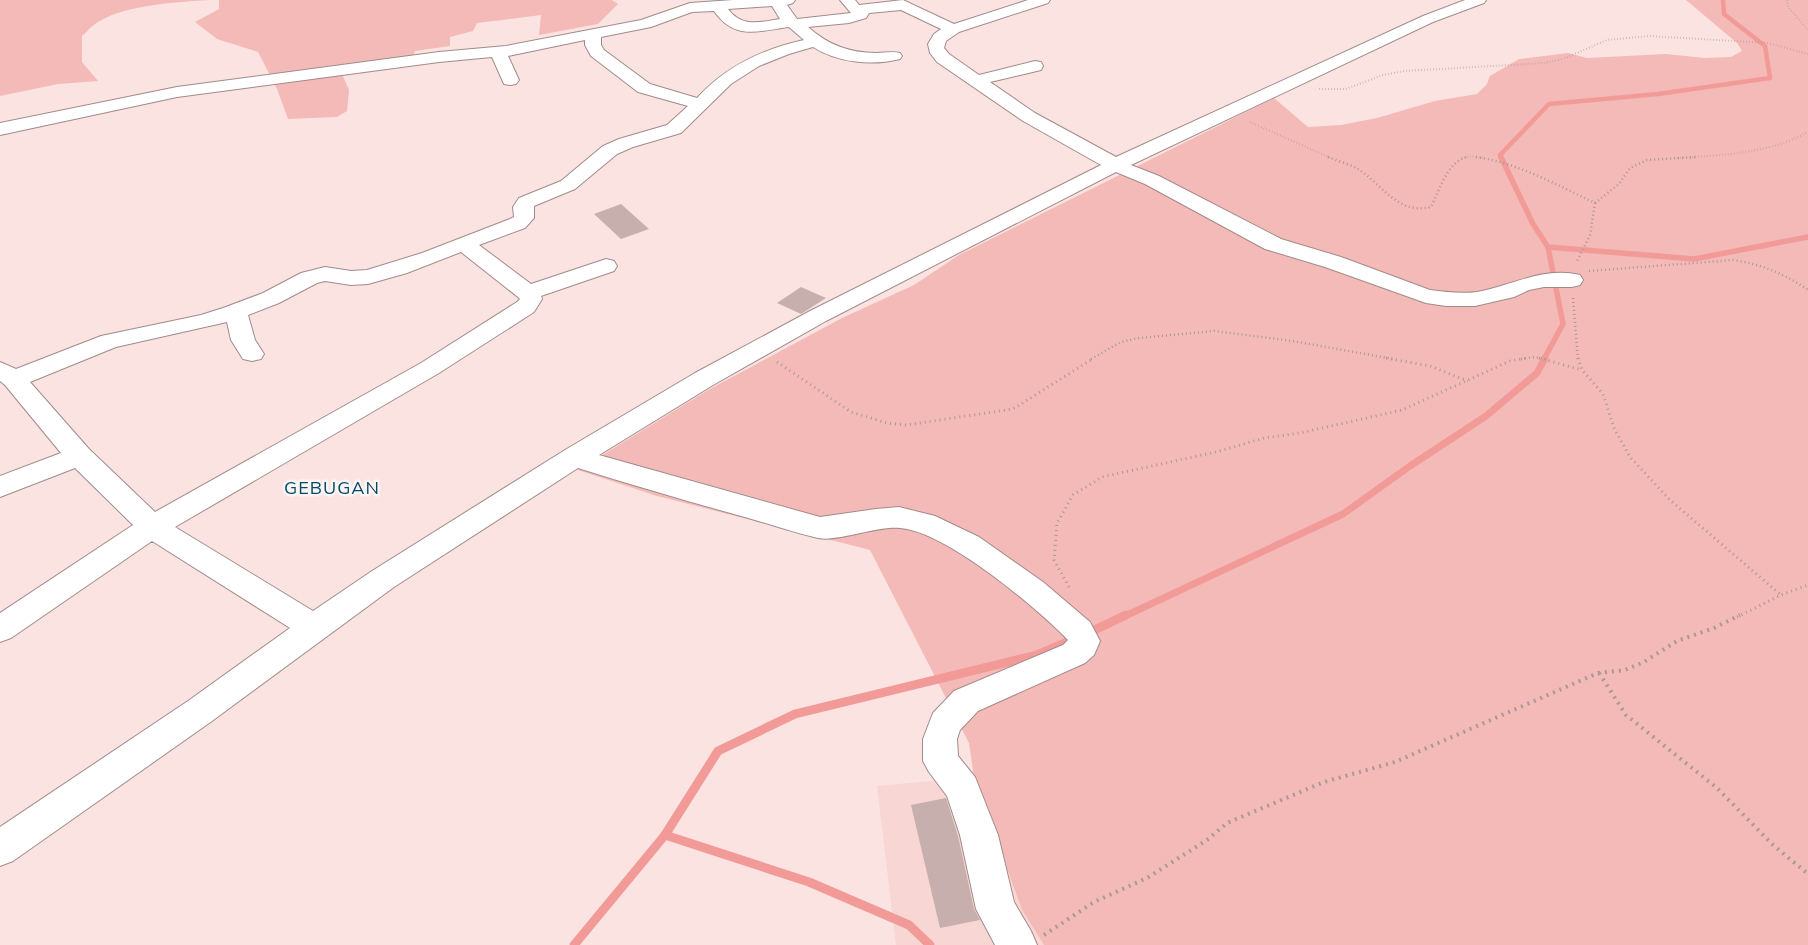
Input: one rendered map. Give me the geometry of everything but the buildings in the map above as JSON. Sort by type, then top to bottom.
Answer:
[{"type":"street","points":[[0,129],[177,92],[439,57],[498,52],[651,23],[690,8],[784,0],[793,23],[816,42],[830,49],[875,59],[894,56]]},
{"type":"street","points":[[847,0],[854,9],[862,10],[911,2],[953,29]]},
{"type":"street","points":[[1044,0],[953,29],[938,38],[937,53],[978,80],[1028,118],[1088,148],[1115,165],[1152,180],[1273,244],[1332,262],[1426,296],[1446,299],[1475,299],[1506,292],[1522,285],[1562,277]]},
{"type":"street","points":[[0,848],[200,711],[314,628],[439,543],[704,379],[866,291],[1081,184],[1115,165],[1428,20],[1479,0]]},
{"type":"street","points":[[718,6],[730,23],[743,28],[849,18],[861,14],[862,10]]},
{"type":"street","points":[[592,34],[593,45],[597,53],[644,88],[663,95],[701,104]]},
{"type":"street","points":[[314,628],[152,527],[78,456],[7,375],[109,341],[206,321],[236,312],[271,298],[309,278],[325,274],[351,278],[368,277],[465,245],[523,220],[523,207],[526,202],[568,185],[610,150],[626,143],[674,130],[713,90],[755,61],[779,51],[816,42]]},
{"type":"street","points":[[498,52],[510,80]]},
{"type":"street","points":[[978,80],[1035,66]]},
{"type":"street","points":[[0,629],[152,527],[430,368],[526,308],[531,299],[528,293],[465,245]]},
{"type":"street","points":[[528,293],[606,266]]},
{"type":"street","points":[[236,312],[243,340],[252,354]]},
{"type":"street","points":[[0,487],[78,456]]},
{"type":"street","points":[[576,457],[656,482],[820,528],[838,527],[896,517],[924,523],[969,545],[999,566],[1044,599],[1082,635],[1082,645],[1074,654],[966,701],[946,723],[940,739],[941,761],[962,788],[979,835],[996,909],[1028,941]]},
{"type":"path","points":[[1787,0],[1788,8],[1808,30]]},
{"type":"path","points":[[1294,81],[1316,89],[1346,89],[1383,75],[1404,71],[1544,63],[1572,56],[1599,43],[1618,38],[1694,37],[1757,42],[1768,43],[1808,54]]},
{"type":"path","points":[[1221,115],[1249,121],[1358,169],[1391,197],[1418,210],[1431,207],[1451,168],[1461,157],[1473,156],[1513,166],[1595,203]]},
{"type":"path","points":[[1562,277],[1584,254],[1594,226],[1595,203],[1619,184],[1630,168],[1647,160],[1768,149],[1797,140],[1808,132]]},
{"type":"path","points":[[1562,277],[1590,271],[1636,266],[1733,260],[1753,263],[1772,270],[1791,278],[1808,290]]},
{"type":"path","points":[[1562,277],[1582,370],[1603,394],[1614,428],[1630,458],[1670,500],[1781,596]]},
{"type":"path","points":[[764,346],[771,357],[783,367],[851,412],[887,424],[906,425],[1013,409],[1066,374],[1122,342],[1139,338],[1214,331],[1293,341],[1430,366],[1468,380]]},
{"type":"path","points":[[1070,590],[1054,560],[1057,523],[1072,495],[1102,477],[1220,451],[1264,438],[1402,410],[1510,361],[1534,357],[1551,360],[1582,370]]},
{"type":"path","points":[[1028,941],[1094,902],[1146,878],[1207,840],[1227,823],[1324,782],[1395,762],[1598,673],[1625,670],[1644,662],[1677,641],[1714,628],[1808,585]]},
{"type":"path","points":[[1598,673],[1626,715],[1717,788],[1773,845],[1808,874]]},
{"type":"shaded area","points":[[0,0],[209,0],[168,3],[138,8],[124,11],[95,24],[82,36],[82,62],[98,81],[58,84],[0,96]]},
{"type":"shaded area","points":[[219,0],[612,0],[618,4],[598,24],[539,35],[541,15],[477,23],[473,31],[450,37],[450,46],[415,51],[410,64],[342,74],[349,90],[347,111],[337,117],[288,119],[277,89],[258,52],[217,39],[195,22],[219,9]]},
{"type":"shaded area","points":[[1686,0],[1808,0],[1808,945],[1044,945],[1022,910],[974,777],[969,743],[870,550],[657,496],[578,470],[708,390],[842,318],[914,285],[959,255],[1274,98],[1308,127],[1341,125],[1377,118],[1435,101],[1477,94],[1487,84],[1490,76],[1519,59],[1568,53],[1587,58],[1666,54],[1705,58],[1731,57],[1742,51],[1737,43]]},
{"type":"shaded area","points":[[974,777],[1022,910],[1044,945],[896,945],[877,786]]},
{"type":"waterway","points":[[1501,158],[1500,155],[1549,104],[1658,94],[1770,78],[1765,46],[1724,14],[1723,0]]},
{"type":"waterway","points":[[1501,157],[1533,224],[1548,247]]},
{"type":"waterway","points":[[1548,247],[1694,259],[1808,237]]},
{"type":"waterway","points":[[1544,359],[1563,324],[1548,247]]},
{"type":"waterway","points":[[1123,617],[1343,514],[1410,466],[1486,416],[1537,373],[1545,358]]},
{"type":"waterway","points":[[1086,634],[1126,615]]},
{"type":"waterway","points":[[665,835],[718,751],[795,714],[1037,655],[1072,640]]},
{"type":"waterway","points":[[574,945],[665,835]]},
{"type":"waterway","points":[[665,835],[809,882],[909,925],[930,945]]},
{"type":"district","name":"GEBUGAN","points":[[332,487]]}]
